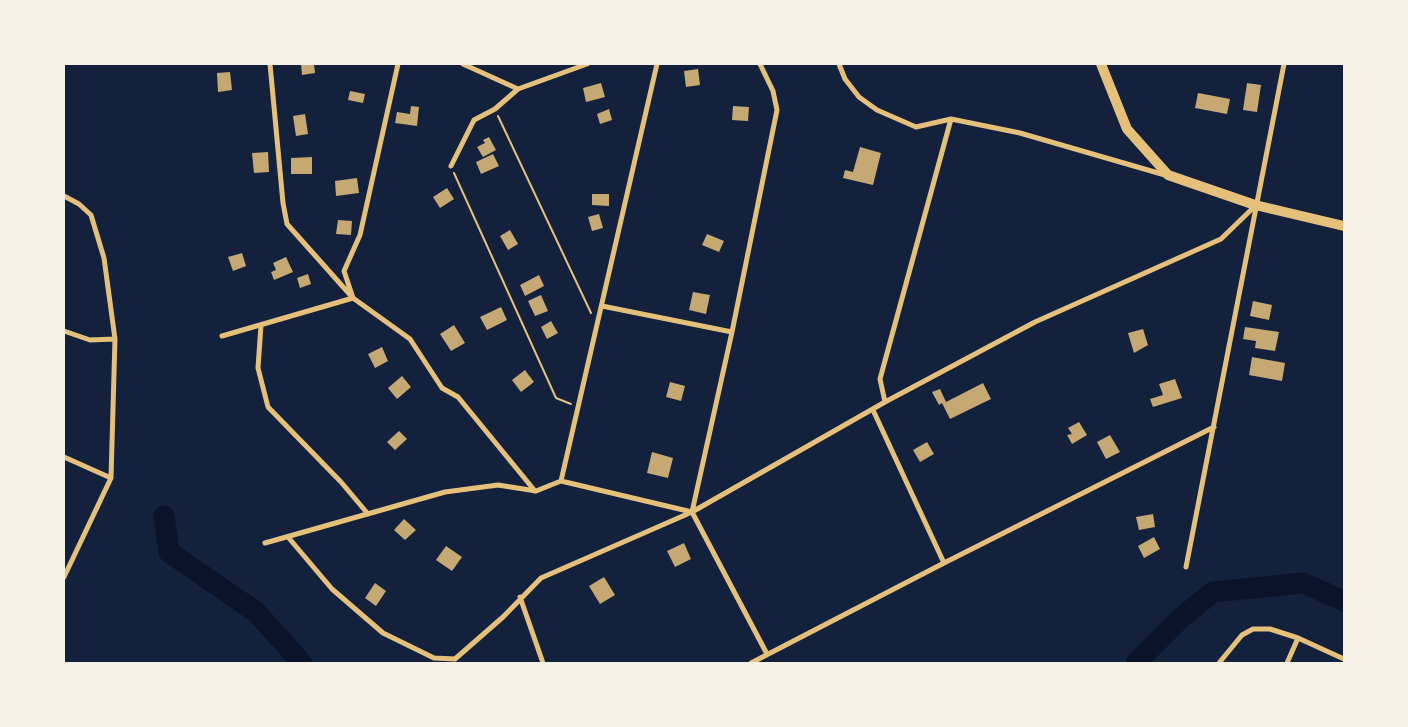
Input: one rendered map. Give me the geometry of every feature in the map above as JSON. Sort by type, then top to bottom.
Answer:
[{"type":"main road","points":[[1100,64],[1127,129],[1168,176],[1255,205],[1344,226]]},
{"type":"street","points":[[270,64],[283,203],[287,224],[353,298],[410,339],[442,388],[458,397],[536,491]]},
{"type":"street","points":[[353,298],[344,271],[360,236],[398,64]]},
{"type":"street","points":[[463,64],[518,89]]},
{"type":"street","points":[[451,166],[474,120],[494,109],[518,89],[587,64]]},
{"type":"street","points":[[561,481],[657,64]]},
{"type":"street","points":[[760,64],[773,91],[777,110],[732,332],[692,512],[767,654]]},
{"type":"street","points":[[840,64],[845,79],[860,97],[877,110],[916,127],[951,119],[1020,134],[1168,176]]},
{"type":"street","points":[[1186,567],[1255,205],[1284,64]]},
{"type":"street","points":[[885,402],[880,379],[951,119]]},
{"type":"street","points":[[64,196],[79,204],[91,215],[104,258],[115,339],[111,478],[64,577]]},
{"type":"street","points":[[288,537],[332,589],[383,633],[434,658],[455,659],[503,617],[520,597],[541,578],[692,512],[885,402],[1035,322],[1221,239],[1255,205]]},
{"type":"street","points":[[222,336],[353,298]]},
{"type":"street","points":[[602,306],[732,332]]},
{"type":"street","points":[[261,325],[258,368],[268,408],[341,482],[368,514]]},
{"type":"street","points":[[64,331],[90,340],[115,339]]},
{"type":"street","points":[[873,410],[944,563]]},
{"type":"street","points":[[751,663],[1214,427]]},
{"type":"street","points":[[64,457],[111,478]]},
{"type":"street","points":[[265,543],[445,492],[498,485],[536,491],[561,481],[692,512]]},
{"type":"street","points":[[520,597],[543,663]]},
{"type":"street","points":[[1219,663],[1242,634],[1253,629],[1270,629],[1298,638],[1344,659]]},
{"type":"street","points":[[1287,663],[1298,638]]},
{"type":"path","points":[[494,109],[590,314],[602,306]]},
{"type":"path","points":[[451,166],[556,398],[577,406]]},
{"type":"building","points":[[301,64],[314,64],[315,73],[302,75]]},
{"type":"building","points":[[698,69],[700,85],[686,87],[684,71]]},
{"type":"building","points":[[230,72],[232,90],[218,92],[217,73]]},
{"type":"building","points":[[601,83],[605,97],[586,102],[583,88]]},
{"type":"building","points":[[1247,83],[1261,85],[1257,112],[1243,110]]},
{"type":"building","points":[[350,91],[365,94],[363,103],[348,100]]},
{"type":"building","points":[[1198,93],[1230,99],[1227,114],[1195,108]]},
{"type":"building","points":[[411,106],[419,107],[417,126],[395,123],[397,112],[410,114]]},
{"type":"building","points":[[733,106],[749,107],[748,121],[732,120]]},
{"type":"building","points":[[609,109],[612,120],[600,124],[597,114]]},
{"type":"building","points":[[305,114],[308,134],[296,136],[293,116]]},
{"type":"building","points":[[489,137],[496,150],[483,157],[477,147],[485,143],[483,140]]},
{"type":"building","points":[[860,147],[881,153],[873,185],[843,178],[845,170],[853,172]]},
{"type":"building","points":[[268,152],[269,172],[254,173],[252,153]]},
{"type":"building","points":[[493,154],[499,166],[481,174],[476,162]]},
{"type":"building","points":[[312,157],[312,174],[291,174],[291,158]]},
{"type":"building","points":[[357,178],[359,193],[336,196],[335,181]]},
{"type":"building","points":[[447,188],[454,199],[440,208],[433,197]]},
{"type":"building","points":[[592,194],[609,194],[609,206],[592,205]]},
{"type":"building","points":[[599,214],[603,228],[592,231],[588,217]]},
{"type":"building","points":[[338,220],[352,221],[351,235],[336,234]]},
{"type":"building","points":[[510,230],[518,244],[508,250],[500,236]]},
{"type":"building","points":[[707,234],[724,241],[719,252],[702,245]]},
{"type":"building","points":[[242,253],[246,266],[233,271],[228,257]]},
{"type":"building","points":[[286,257],[293,272],[274,280],[271,272],[276,270],[273,263]]},
{"type":"building","points":[[308,274],[311,284],[300,288],[297,278]]},
{"type":"building","points":[[539,275],[544,286],[525,296],[520,285]]},
{"type":"building","points":[[693,292],[710,295],[706,314],[689,310]]},
{"type":"building","points":[[541,295],[548,311],[535,316],[528,301]]},
{"type":"building","points":[[1253,301],[1272,305],[1269,320],[1250,316]]},
{"type":"building","points":[[501,307],[507,320],[487,330],[480,317]]},
{"type":"building","points":[[551,321],[558,333],[547,339],[541,327]]},
{"type":"building","points":[[454,325],[465,343],[451,351],[440,334]]},
{"type":"building","points":[[1245,327],[1279,332],[1275,351],[1255,348],[1256,341],[1243,339]]},
{"type":"building","points":[[1143,329],[1148,345],[1134,353],[1128,333]]},
{"type":"building","points":[[382,347],[388,361],[375,368],[368,354]]},
{"type":"building","points":[[1252,357],[1285,363],[1282,381],[1249,375]]},
{"type":"building","points":[[525,370],[534,382],[521,392],[512,380]]},
{"type":"building","points":[[402,376],[411,387],[397,399],[388,388]]},
{"type":"building","points":[[1175,379],[1182,398],[1153,407],[1150,399],[1163,395],[1159,384]]},
{"type":"building","points":[[670,382],[685,386],[681,401],[666,397]]},
{"type":"building","points":[[983,383],[991,399],[950,419],[942,403],[939,405],[932,392],[940,389],[946,402]]},
{"type":"building","points":[[1079,422],[1087,435],[1072,444],[1067,435],[1072,434],[1068,428]]},
{"type":"building","points":[[399,431],[407,439],[395,450],[387,442]]},
{"type":"building","points":[[1110,435],[1120,452],[1106,459],[1097,442]]},
{"type":"building","points":[[927,442],[934,454],[920,462],[913,450]]},
{"type":"building","points":[[652,452],[673,458],[668,478],[647,473]]},
{"type":"building","points":[[1153,514],[1155,527],[1139,530],[1136,517]]},
{"type":"building","points":[[404,519],[416,530],[405,540],[394,530]]},
{"type":"building","points":[[1154,537],[1160,549],[1144,558],[1138,546]]},
{"type":"building","points":[[684,543],[691,559],[675,567],[667,551]]},
{"type":"building","points":[[446,546],[462,557],[452,571],[436,560]]},
{"type":"building","points":[[604,577],[615,595],[600,604],[589,586]]},
{"type":"building","points":[[375,583],[386,591],[376,606],[365,598]]},
{"type":"waterway","points":[[164,516],[169,552],[256,612],[302,663]]},
{"type":"waterway","points":[[1136,663],[1182,617],[1213,592],[1303,583],[1344,601]]}]
